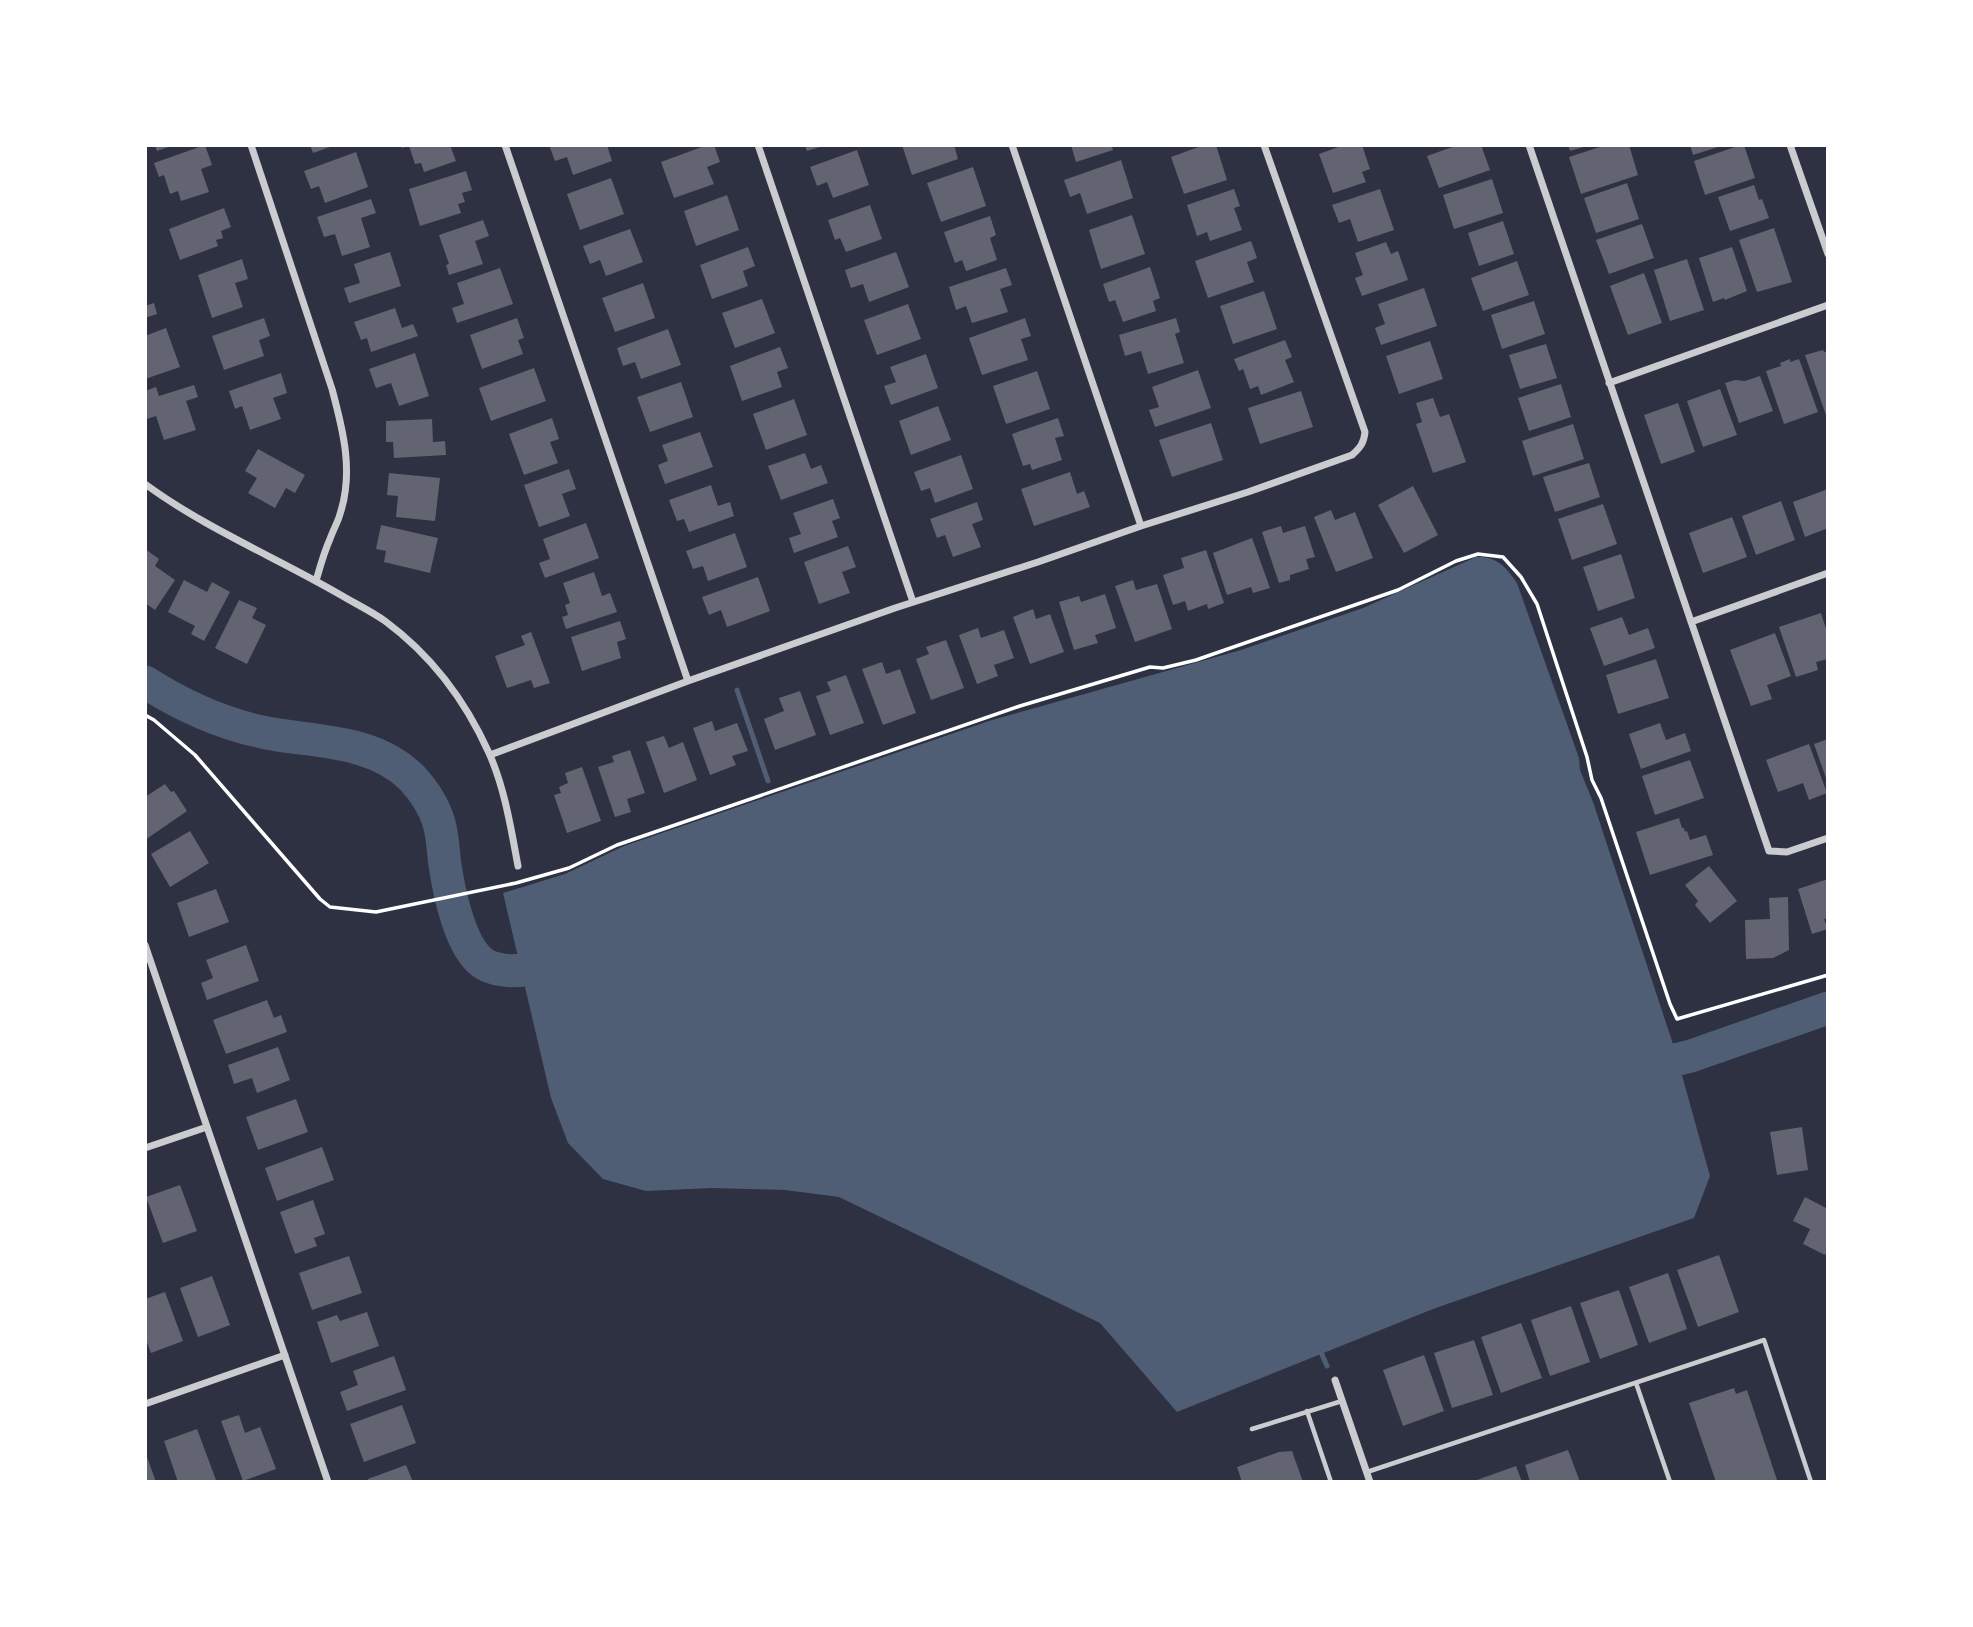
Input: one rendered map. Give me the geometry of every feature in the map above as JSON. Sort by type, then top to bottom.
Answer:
[{"type":"street","points":[[251,145],[332,389],[347,454],[341,513],[316,580]]},
{"type":"street","points":[[505,145],[688,681]]},
{"type":"street","points":[[758,145],[914,602]]},
{"type":"street","points":[[1013,145],[1140,526]]},
{"type":"street","points":[[490,754],[914,602],[1352,456],[1365,441],[1365,432],[1264,145]]},
{"type":"street","points":[[1529,145],[1769,851],[1787,852],[1828,838]]},
{"type":"street","points":[[1790,145],[1828,254]]},
{"type":"street","points":[[1609,383],[1828,305]]},
{"type":"street","points":[[145,484],[174,505],[316,580],[384,620],[419,649],[449,684],[472,719],[490,754],[508,814],[518,866]]},
{"type":"street","points":[[1691,622],[1828,573]]},
{"type":"street","points":[[145,945],[328,1482]]},
{"type":"street","points":[[145,1148],[207,1127]]},
{"type":"street","points":[[145,1404],[285,1355]]},
{"type":"street","points":[[1335,1380],[1370,1482]]},
{"type":"lane","points":[[1367,1472],[1764,1340],[1811,1482]]},
{"type":"lane","points":[[1636,1382],[1670,1482]]},
{"type":"lane","points":[[1252,1429],[1342,1401]]},
{"type":"lane","points":[[1307,1411],[1331,1482]]},
{"type":"path","points":[[145,715],[195,755],[320,899],[330,907],[376,912],[516,883],[569,867],[630,841],[1020,706],[1150,667],[1163,668],[1196,660],[1272,635],[1398,590],[1457,561],[1478,554],[1503,557],[1521,577],[1537,604],[1592,780],[1601,798],[1677,1019],[1828,975]]},
{"type":"water","points":[[1476,557],[1490,558],[1500,564],[1517,583],[1579,758],[1580,770],[1675,1050],[1710,1176],[1694,1218],[1433,1309],[1177,1412],[1100,1323],[839,1197],[785,1190],[712,1188],[646,1191],[603,1179],[568,1143],[551,1098],[503,893],[565,874],[624,846],[992,720],[1241,650],[1363,608]]},
{"type":"building","points":[[155,145],[171,145],[171,146],[157,151]]},
{"type":"building","points":[[205,145],[212,165],[201,169],[209,192],[181,201],[178,191],[170,194],[164,175],[159,177],[154,163]]},
{"type":"building","points":[[310,145],[333,145],[333,146],[313,153]]},
{"type":"building","points":[[401,145],[450,145],[456,161],[424,172],[421,163],[415,164],[409,146],[402,148]]},
{"type":"building","points":[[549,145],[607,145],[612,161],[573,175],[567,157],[555,161]]},
{"type":"building","points":[[707,145],[714,145],[720,162],[707,167],[714,184],[674,198],[661,162]]},
{"type":"building","points":[[805,145],[823,145],[823,146],[807,151]]},
{"type":"building","points":[[902,145],[954,145],[958,159],[912,175]]},
{"type":"building","points":[[1071,145],[1111,145],[1113,150],[1076,162]]},
{"type":"building","points":[[1204,145],[1216,145],[1227,180],[1184,194],[1171,157]]},
{"type":"building","points":[[1344,145],[1362,145],[1370,169],[1362,172],[1366,182],[1333,193],[1319,154]]},
{"type":"building","points":[[1458,145],[1481,145],[1490,170],[1439,188],[1427,156]]},
{"type":"building","points":[[1568,145],[1587,145],[1587,146],[1570,151]]},
{"type":"building","points":[[1606,145],[1629,145],[1638,175],[1581,194],[1569,157]]},
{"type":"building","points":[[1690,145],[1721,145],[1721,146],[1693,155]]},
{"type":"building","points":[[1744,145],[1755,178],[1705,195],[1694,161]]},
{"type":"building","points":[[857,150],[869,185],[833,198],[827,182],[817,186],[810,167]]},
{"type":"building","points":[[356,152],[368,187],[325,203],[319,186],[311,189],[304,171]]},
{"type":"building","points":[[1121,160],[1133,198],[1087,214],[1080,193],[1070,197],[1064,180]]},
{"type":"building","points":[[973,167],[986,206],[941,222],[927,183]]},
{"type":"building","points":[[466,171],[472,190],[462,193],[465,202],[458,204],[461,213],[420,226],[409,189]]},
{"type":"building","points":[[611,178],[624,214],[580,230],[567,194]]},
{"type":"building","points":[[1492,179],[1503,213],[1454,229],[1443,195]]},
{"type":"building","points":[[1627,183],[1639,219],[1596,233],[1584,198]]},
{"type":"building","points":[[1754,185],[1769,218],[1730,231],[1718,197]]},
{"type":"building","points":[[1234,189],[1240,206],[1234,208],[1242,230],[1210,241],[1207,232],[1197,236],[1187,205]]},
{"type":"building","points":[[1380,189],[1394,230],[1358,242],[1350,219],[1339,223],[1332,205]]},
{"type":"building","points":[[727,195],[739,230],[696,246],[684,211]]},
{"type":"building","points":[[371,199],[376,213],[361,218],[370,247],[342,256],[335,234],[324,237],[317,217]]},
{"type":"building","points":[[870,205],[882,239],[846,252],[840,238],[835,240],[828,220]]},
{"type":"building","points":[[224,208],[231,227],[221,231],[223,238],[216,240],[218,246],[180,260],[169,229]]},
{"type":"building","points":[[1132,215],[1145,254],[1101,269],[1089,230]]},
{"type":"building","points":[[990,216],[996,235],[990,238],[997,260],[966,271],[962,260],[955,263],[944,232]]},
{"type":"building","points":[[483,220],[489,236],[475,241],[483,264],[449,275],[446,265],[449,264],[439,235]]},
{"type":"building","points":[[1503,221],[1514,254],[1479,266],[1468,233]]},
{"type":"building","points":[[1642,224],[1654,258],[1609,274],[1596,240]]},
{"type":"building","points":[[1774,228],[1792,282],[1757,292],[1739,240]]},
{"type":"building","points":[[630,229],[643,262],[606,276],[600,260],[590,264],[583,246]]},
{"type":"building","points":[[1251,241],[1257,258],[1247,262],[1254,282],[1208,298],[1195,261]]},
{"type":"building","points":[[1386,242],[1391,254],[1398,251],[1408,280],[1362,296],[1355,278],[1363,275],[1355,253]]},
{"type":"building","points":[[748,247],[755,266],[743,271],[748,286],[712,299],[700,265]]},
{"type":"building","points":[[1732,247],[1747,291],[1713,302],[1699,258]]},
{"type":"building","points":[[390,252],[401,286],[349,303],[344,288],[360,283],[354,264]]},
{"type":"building","points":[[896,252],[909,287],[869,302],[863,284],[851,288],[845,270]]},
{"type":"building","points":[[242,259],[248,279],[235,283],[243,307],[212,318],[198,275]]},
{"type":"building","points":[[1687,259],[1704,310],[1670,321],[1654,270]]},
{"type":"building","points":[[1517,261],[1529,295],[1483,311],[1471,278]]},
{"type":"building","points":[[1150,267],[1160,298],[1153,301],[1156,311],[1123,322],[1115,300],[1109,302],[1103,284]]},
{"type":"building","points":[[500,268],[513,304],[457,323],[452,308],[464,304],[457,283]]},
{"type":"building","points":[[1006,268],[1012,285],[1000,289],[1008,312],[972,323],[966,306],[956,310],[949,287]]},
{"type":"building","points":[[1644,273],[1662,323],[1628,335],[1610,286]]},
{"type":"building","points":[[643,283],[655,318],[615,332],[602,298]]},
{"type":"building","points":[[1424,288],[1437,326],[1381,345],[1375,328],[1385,324],[1378,304]]},
{"type":"building","points":[[1264,291],[1277,329],[1233,344],[1220,306]]},
{"type":"building","points":[[762,299],[775,333],[735,348],[722,313]]},
{"type":"building","points":[[1534,301],[1545,334],[1502,349],[1491,315]]},
{"type":"building","points":[[154,303],[157,314],[145,318],[145,306]]},
{"type":"building","points":[[908,304],[921,339],[877,355],[864,320]]},
{"type":"building","points":[[395,308],[402,328],[413,324],[418,336],[371,352],[367,338],[361,340],[354,322]]},
{"type":"building","points":[[264,318],[270,336],[259,340],[264,356],[224,370],[212,336]]},
{"type":"building","points":[[517,318],[524,338],[518,340],[523,354],[482,369],[470,335]]},
{"type":"building","points":[[1025,318],[1031,336],[1021,339],[1028,360],[982,375],[969,338]]},
{"type":"building","points":[[1176,318],[1180,332],[1175,334],[1184,363],[1148,374],[1141,351],[1125,356],[1119,335]]},
{"type":"building","points":[[166,328],[180,367],[145,379],[145,336]]},
{"type":"building","points":[[668,329],[681,365],[641,379],[635,362],[623,366],[617,348]]},
{"type":"building","points":[[1285,340],[1292,357],[1285,360],[1294,382],[1261,395],[1258,386],[1250,389],[1243,369],[1239,371],[1234,359]]},
{"type":"building","points":[[1430,341],[1443,379],[1399,394],[1386,356]]},
{"type":"building","points":[[1546,344],[1557,378],[1520,389],[1509,355]]},
{"type":"building","points":[[780,347],[788,368],[777,372],[782,387],[742,401],[730,366]]},
{"type":"building","points":[[1828,351],[1827,418],[1805,355]]},
{"type":"building","points":[[415,353],[429,396],[399,406],[391,383],[376,388],[369,369]]},
{"type":"building","points":[[926,354],[938,388],[891,405],[884,386],[896,382],[890,367]]},
{"type":"building","points":[[1790,359],[1790,362],[1799,359],[1818,412],[1784,424],[1766,371],[1781,366],[1780,363]]},
{"type":"building","points":[[534,368],[546,401],[491,421],[479,388]]},
{"type":"building","points":[[1198,370],[1211,408],[1155,427],[1149,410],[1159,407],[1152,387]]},
{"type":"building","points":[[1037,371],[1050,409],[1006,424],[993,386]]},
{"type":"building","points":[[281,373],[287,393],[273,398],[281,419],[250,430],[242,406],[235,409],[229,391]]},
{"type":"building","points":[[1760,376],[1773,411],[1739,423],[1725,383]]},
{"type":"building","points":[[681,382],[693,417],[650,432],[637,397]]},
{"type":"building","points":[[1561,384],[1571,417],[1529,431],[1518,398]]},
{"type":"building","points":[[194,385],[198,397],[186,401],[196,430],[164,440],[156,416],[147,419],[145,391],[156,387],[159,396]]},
{"type":"building","points":[[1720,389],[1737,435],[1703,447],[1687,401]]},
{"type":"building","points":[[1301,391],[1313,427],[1260,444],[1248,408]]},
{"type":"building","points":[[1433,398],[1440,417],[1449,414],[1466,462],[1433,473],[1416,424],[1422,422],[1416,403]]},
{"type":"building","points":[[794,399],[807,435],[766,450],[753,414]]},
{"type":"building","points":[[1678,403],[1695,452],[1661,464],[1644,415]]},
{"type":"building","points":[[938,406],[951,440],[911,455],[899,421]]},
{"type":"building","points":[[552,418],[559,439],[550,442],[558,463],[524,475],[509,434]]},
{"type":"building","points":[[1058,418],[1064,436],[1055,438],[1062,460],[1032,470],[1030,464],[1023,466],[1012,434]]},
{"type":"building","points":[[432,419],[433,442],[445,441],[446,455],[394,458],[393,442],[386,442],[386,421]]},
{"type":"building","points":[[1211,423],[1223,460],[1172,477],[1159,440]]},
{"type":"building","points":[[1573,424],[1584,459],[1533,476],[1522,441]]},
{"type":"building","points":[[700,432],[713,467],[665,484],[658,465],[668,461],[662,445]]},
{"type":"building","points":[[258,449],[305,475],[295,493],[286,488],[275,508],[248,493],[257,478],[245,471]]},
{"type":"building","points":[[805,453],[811,469],[821,465],[828,483],[781,500],[768,466]]},
{"type":"building","points":[[961,455],[973,489],[935,503],[930,488],[921,491],[914,472]]},
{"type":"building","points":[[1589,463],[1600,497],[1555,512],[1543,477]]},
{"type":"building","points":[[569,469],[576,489],[562,494],[570,516],[539,527],[524,485]]},
{"type":"building","points":[[1070,472],[1077,494],[1084,491],[1090,507],[1034,526],[1021,489]]},
{"type":"building","points":[[389,473],[440,478],[435,521],[396,517],[398,496],[387,495]]},
{"type":"building","points":[[711,485],[718,506],[730,502],[734,516],[689,532],[684,519],[677,521],[669,500]]},
{"type":"building","points":[[1413,486],[1438,535],[1404,553],[1378,505]]},
{"type":"building","points":[[1828,489],[1828,528],[1805,537],[1793,502]]},
{"type":"building","points":[[833,499],[840,518],[832,521],[838,537],[794,553],[789,538],[801,534],[793,513]]},
{"type":"building","points":[[1781,501],[1795,540],[1756,555],[1742,516]]},
{"type":"building","points":[[977,502],[983,520],[972,524],[981,547],[953,557],[945,535],[937,538],[930,519]]},
{"type":"building","points":[[1603,504],[1617,544],[1572,560],[1558,519]]},
{"type":"building","points":[[1331,510],[1335,520],[1355,512],[1373,558],[1336,572],[1314,517]]},
{"type":"building","points":[[1732,517],[1747,557],[1703,573],[1689,533]]},
{"type":"building","points":[[586,523],[599,558],[545,578],[539,563],[550,559],[543,539]]},
{"type":"building","points":[[381,525],[438,538],[430,573],[384,562],[386,551],[376,549]]},
{"type":"building","points":[[1281,526],[1283,533],[1305,526],[1315,557],[1306,559],[1309,569],[1290,575],[1290,580],[1279,583],[1262,532]]},
{"type":"building","points":[[735,533],[747,567],[708,581],[703,566],[693,569],[686,551]]},
{"type":"building","points":[[1252,538],[1270,588],[1253,593],[1251,587],[1227,595],[1213,553]]},
{"type":"building","points":[[848,546],[856,567],[842,572],[850,593],[819,604],[804,562]]},
{"type":"building","points":[[145,549],[159,559],[155,566],[175,580],[155,610],[145,603]]},
{"type":"building","points":[[1206,550],[1224,603],[1208,609],[1207,604],[1188,611],[1185,601],[1173,605],[1163,575],[1184,568],[1181,558]]},
{"type":"building","points":[[1621,554],[1635,598],[1598,611],[1583,567]]},
{"type":"building","points":[[594,572],[602,596],[610,593],[617,612],[566,629],[562,617],[568,615],[565,605],[570,603],[563,583]]},
{"type":"building","points":[[758,577],[770,611],[727,627],[721,610],[709,615],[702,597]]},
{"type":"building","points":[[184,580],[207,592],[212,582],[230,592],[204,641],[191,634],[195,626],[168,612]]},
{"type":"building","points":[[1133,580],[1136,590],[1157,584],[1172,629],[1135,642],[1115,586]]},
{"type":"building","points":[[1105,594],[1116,628],[1095,635],[1098,643],[1074,650],[1059,602],[1079,596],[1081,602]]},
{"type":"building","points":[[239,600],[257,608],[252,618],[266,625],[247,664],[215,648]]},
{"type":"building","points":[[1033,609],[1036,619],[1050,614],[1064,652],[1030,664],[1013,617]]},
{"type":"building","points":[[1821,613],[1828,635],[1828,659],[1816,662],[1818,670],[1796,677],[1779,627]]},
{"type":"building","points":[[1622,617],[1629,635],[1648,628],[1655,648],[1604,666],[1590,628]]},
{"type":"building","points":[[620,621],[626,639],[617,642],[621,658],[582,671],[571,637]]},
{"type":"building","points":[[978,628],[981,638],[1004,630],[1014,658],[994,665],[998,676],[977,684],[959,635]]},
{"type":"building","points":[[531,632],[550,683],[534,688],[531,680],[507,688],[495,656],[525,645],[521,636]]},
{"type":"building","points":[[1775,633],[1791,676],[1767,685],[1772,699],[1751,706],[1730,650]]},
{"type":"building","points":[[946,640],[964,688],[931,700],[916,659],[929,654],[926,647]]},
{"type":"building","points":[[1656,659],[1669,698],[1618,714],[1606,675]]},
{"type":"building","points":[[882,662],[886,674],[900,669],[916,713],[883,725],[862,669]]},
{"type":"building","points":[[846,675],[864,723],[830,735],[816,696],[831,691],[827,682]]},
{"type":"building","points":[[800,691],[816,735],[775,750],[764,719],[784,711],[779,698]]},
{"type":"building","points":[[712,721],[715,731],[737,723],[748,751],[732,756],[736,765],[710,775],[693,728]]},
{"type":"building","points":[[1660,723],[1666,740],[1685,733],[1691,751],[1641,769],[1629,734]]},
{"type":"building","points":[[664,736],[669,748],[683,742],[697,780],[664,793],[646,742]]},
{"type":"building","points":[[1828,739],[1828,780],[1827,781],[1814,744]]},
{"type":"building","points":[[1809,744],[1827,793],[1809,800],[1803,783],[1778,792],[1766,760]]},
{"type":"building","points":[[630,750],[645,793],[627,799],[631,812],[615,817],[598,767],[614,762],[612,756]]},
{"type":"building","points":[[1690,760],[1704,798],[1655,815],[1642,776]]},
{"type":"building","points":[[582,767],[601,821],[567,833],[554,795],[561,793],[559,787],[568,783],[565,773]]},
{"type":"building","points":[[165,784],[171,792],[174,791],[187,811],[145,840],[145,797]]},
{"type":"building","points":[[1679,818],[1690,840],[1706,835],[1713,855],[1650,875],[1636,832]]},
{"type":"building","points":[[190,831],[209,863],[170,887],[151,854]]},
{"type":"building","points":[[1709,866],[1737,901],[1710,923],[1695,905],[1698,901],[1685,885]]},
{"type":"building","points":[[1828,879],[1828,918],[1824,919],[1828,929],[1812,934],[1798,889]]},
{"type":"building","points":[[216,889],[229,922],[189,937],[177,903]]},
{"type":"building","points":[[1788,897],[1789,950],[1773,958],[1746,959],[1745,920],[1770,919],[1769,898]]},
{"type":"building","points":[[246,945],[259,981],[207,1000],[201,983],[213,978],[206,960]]},
{"type":"building","points":[[267,1000],[274,1018],[281,1015],[287,1032],[226,1054],[213,1020]]},
{"type":"building","points":[[278,1047],[290,1080],[257,1093],[252,1078],[234,1084],[228,1065]]},
{"type":"building","points":[[296,1099],[308,1132],[258,1150],[246,1117]]},
{"type":"building","points":[[1802,1127],[1808,1170],[1777,1175],[1770,1132]]},
{"type":"building","points":[[322,1147],[334,1180],[277,1201],[265,1168]]},
{"type":"building","points":[[180,1185],[197,1231],[163,1243],[146,1197]]},
{"type":"building","points":[[1805,1197],[1826,1208],[1828,1204],[1828,1249],[1825,1255],[1803,1244],[1810,1229],[1793,1221]]},
{"type":"building","points":[[313,1200],[325,1234],[314,1238],[317,1246],[295,1254],[280,1212]]},
{"type":"building","points":[[1719,1255],[1739,1312],[1698,1327],[1677,1270]]},
{"type":"building","points":[[349,1256],[362,1293],[312,1310],[299,1273]]},
{"type":"building","points":[[1668,1273],[1687,1329],[1649,1343],[1629,1287]]},
{"type":"building","points":[[212,1276],[230,1325],[198,1337],[180,1288]]},
{"type":"building","points":[[1619,1290],[1638,1345],[1600,1359],[1580,1303]]},
{"type":"building","points":[[165,1292],[183,1341],[151,1353],[145,1337],[145,1299]]},
{"type":"building","points":[[1571,1306],[1590,1362],[1550,1376],[1531,1320]]},
{"type":"building","points":[[367,1312],[379,1346],[331,1363],[317,1322],[337,1315],[340,1321]]},
{"type":"building","points":[[1521,1323],[1542,1378],[1501,1393],[1481,1337]]},
{"type":"building","points":[[1474,1340],[1493,1395],[1452,1408],[1434,1353]]},
{"type":"building","points":[[1424,1355],[1444,1411],[1403,1426],[1383,1370]]},
{"type":"building","points":[[394,1356],[406,1390],[347,1411],[340,1392],[358,1385],[353,1371]]},
{"type":"building","points":[[1734,1388],[1736,1394],[1747,1390],[1777,1480],[1773,1482],[1716,1482],[1689,1403]]},
{"type":"building","points":[[402,1405],[416,1443],[364,1462],[350,1424]]},
{"type":"building","points":[[239,1415],[245,1433],[260,1427],[276,1469],[243,1481],[221,1421]]},
{"type":"building","points":[[197,1429],[216,1480],[178,1482],[164,1441]]},
{"type":"building","points":[[1568,1450],[1580,1482],[1530,1482],[1525,1465]]},
{"type":"building","points":[[1292,1451],[1303,1482],[1242,1482],[1237,1467],[1279,1452]]},
{"type":"building","points":[[146,1454],[156,1482],[145,1482]]},
{"type":"building","points":[[406,1465],[413,1482],[369,1482],[368,1479]]},
{"type":"building","points":[[1516,1466],[1522,1482],[1474,1482],[1474,1481]]},
{"type":"waterway","points":[[145,682],[187,706],[231,724],[262,732],[341,744],[379,755],[396,765],[421,788],[437,817],[453,904],[462,932],[475,955],[487,966],[511,971],[566,963]]},
{"type":"waterway","points":[[737,690],[768,781]]},
{"type":"waterway","points":[[1634,1070],[1691,1056],[1828,1008]]},
{"type":"waterway","points":[[1320,1350],[1327,1366]]}]
